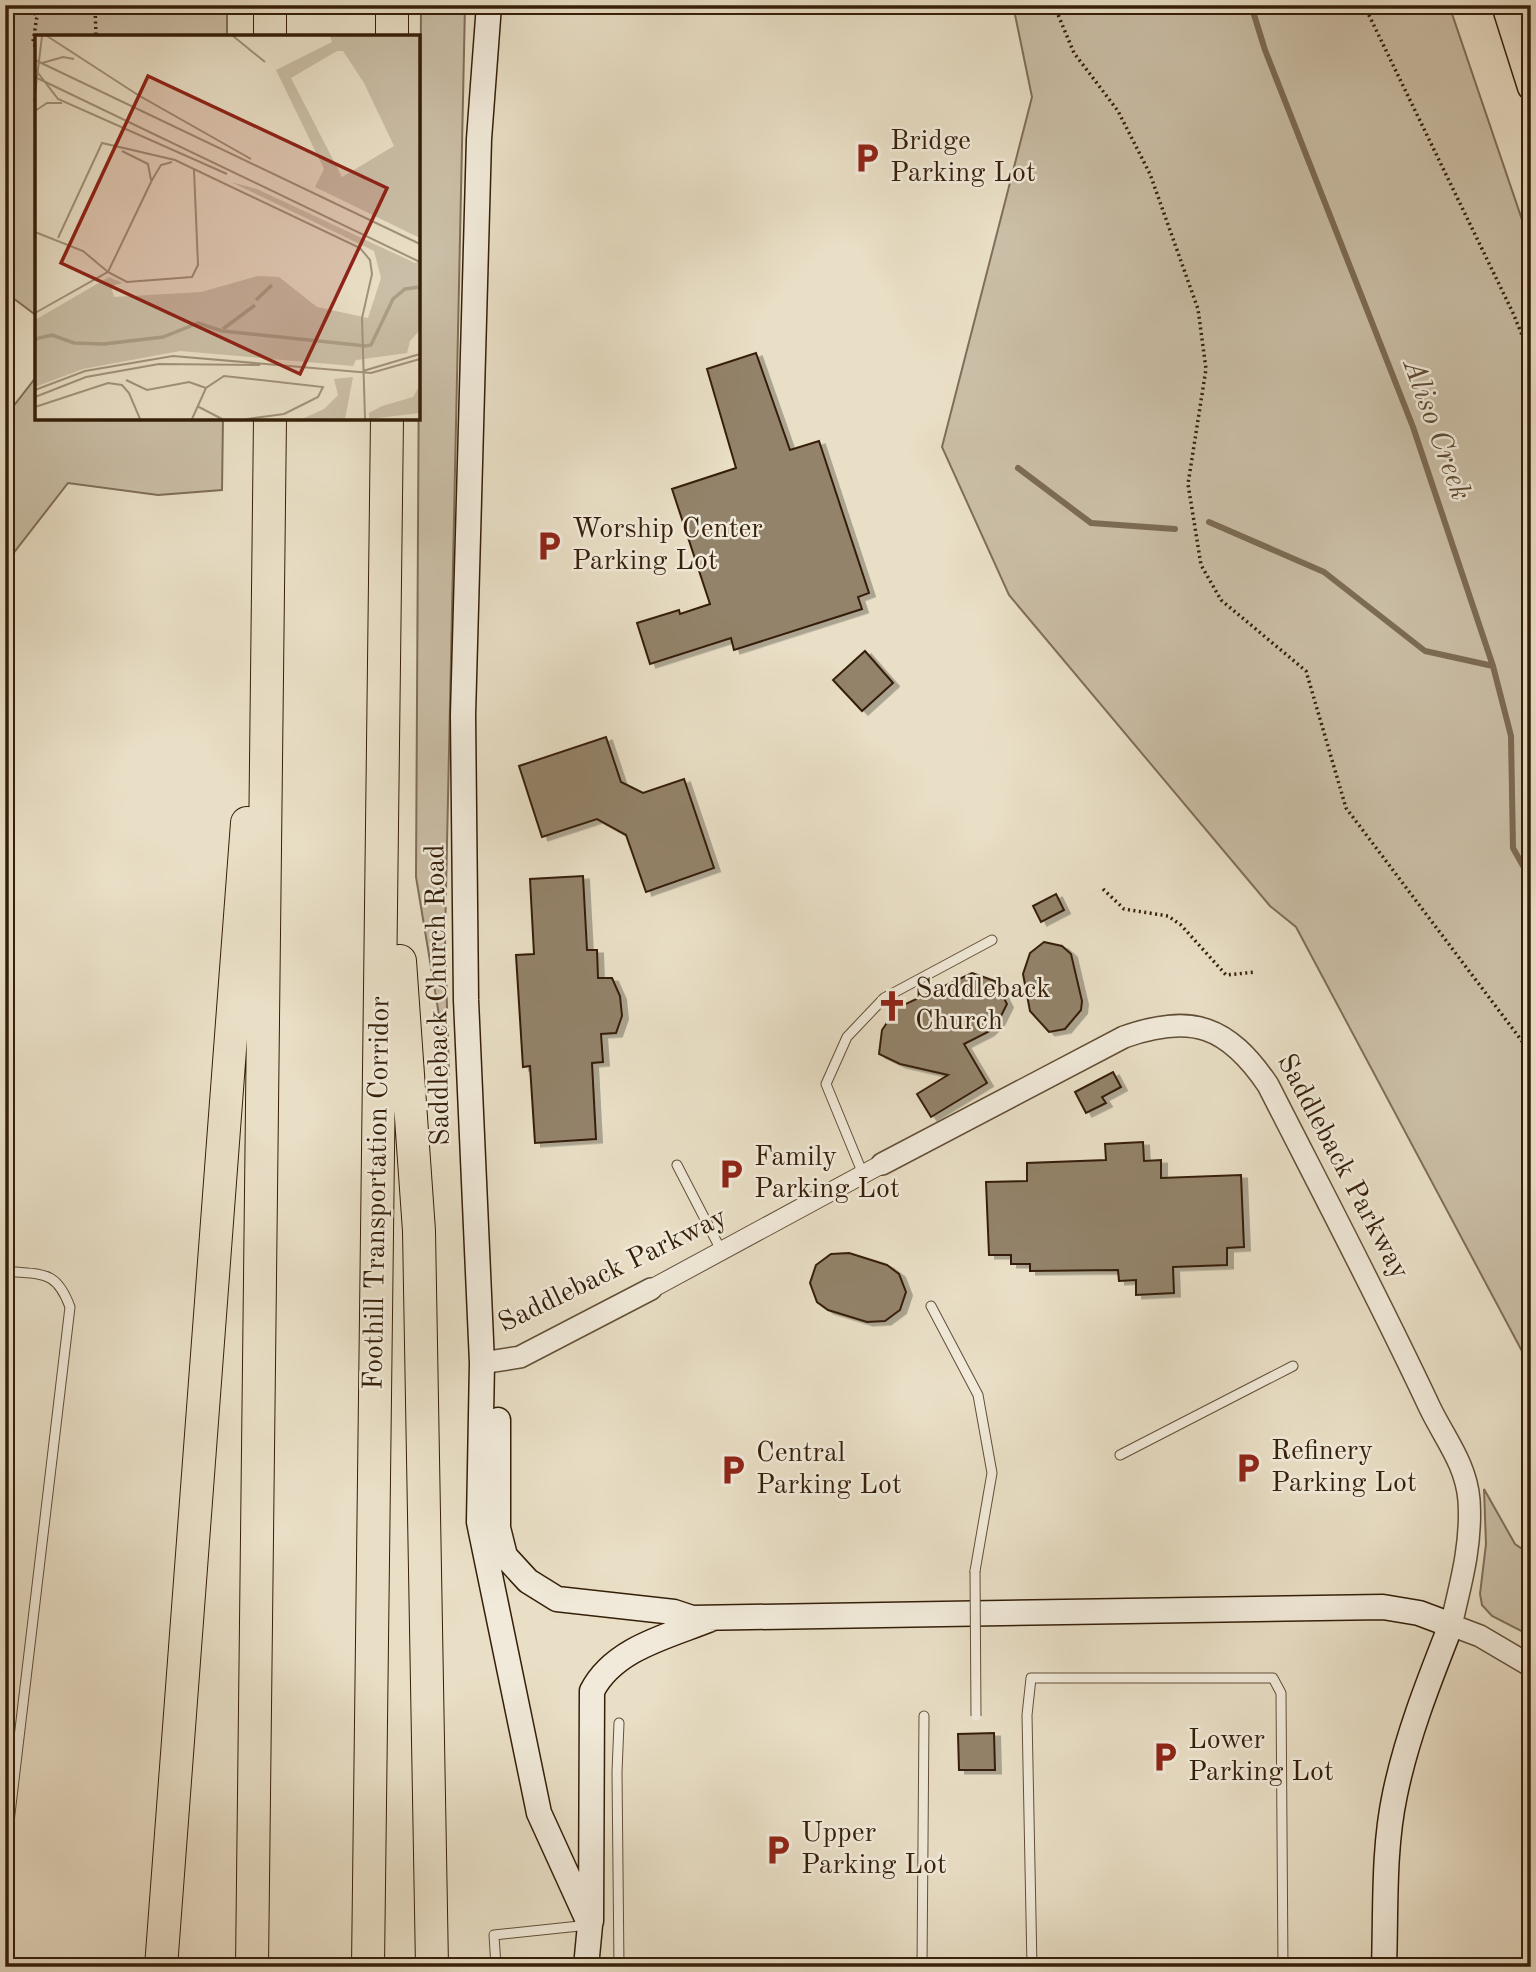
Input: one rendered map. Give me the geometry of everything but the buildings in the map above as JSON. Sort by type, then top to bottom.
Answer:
[{"type":"highway","points":[[270,5],[270,35]]},
{"type":"highway","points":[[392,5],[392,35]]},
{"type":"highway","points":[[252,1967],[270,420]]},
{"type":"highway","name":"Foothill Transportation Corridor","points":[[368,1967],[387,420]]},
{"type":"highway","points":[[161,1967],[270,514]]},
{"type":"highway","points":[[384,740],[419,1231],[432,1967]]},
{"type":"main road","name":"Saddleback Church Road","points":[[489,5],[479,139],[463,715],[466,1000],[482,1363],[479,1522],[539,1813],[590,1925],[586,1967]]},
{"type":"main road","points":[[1505,5],[1531,87]]},
{"type":"main road","name":"Saddleback Parkway","points":[[482,1363],[498,1405],[498,1528],[505,1556],[528,1581],[557,1600],[674,1612],[692,1618],[1382,1607],[1419,1613],[1451,1625]]},
{"type":"main road","points":[[590,1925],[593,1691],[602,1672],[632,1651],[715,1618]]},
{"type":"main road","points":[[1384,1967],[1394,1796],[1417,1713],[1451,1625]]},
{"type":"street","name":"Saddleback Parkway","points":[[482,1363],[520,1357],[1124,1037],[1152,1027],[1182,1025],[1221,1034],[1250,1058],[1268,1085],[1389,1319],[1432,1412],[1460,1460],[1469,1498],[1470,1550],[1451,1625],[1480,1636],[1531,1665]]},
{"type":"lane","points":[[863,1174],[825,1084],[847,1037],[884,998],[992,940]]},
{"type":"lane","points":[[677,1165],[722,1252]]},
{"type":"lane","points":[[5,1270],[51,1276],[63,1287],[70,1307],[5,1856]]},
{"type":"lane","points":[[931,1306],[978,1395],[992,1473],[975,1571],[976,1716]]},
{"type":"lane","points":[[1120,1455],[1293,1366]]},
{"type":"lane","points":[[1032,1967],[1027,1715],[1031,1678],[1273,1678],[1281,1693],[1283,1967]]},
{"type":"lane","points":[[922,1967],[925,1716]]},
{"type":"lane","points":[[619,1723],[619,1967]]},
{"type":"lane","points":[[496,1967],[494,1935],[590,1925]]},
{"type":"path","points":[[27,5],[37,16],[33,42],[35,46]]},
{"type":"path","points":[[95,5],[96,35]]},
{"type":"path","points":[[1054,5],[1074,54],[1118,111],[1150,174],[1199,309],[1206,369],[1188,484],[1201,565],[1221,600],[1306,671],[1346,808],[1531,1053]]},
{"type":"path","points":[[1364,5],[1496,276],[1529,352],[1531,366]]},
{"type":"path","points":[[1103,889],[1124,909],[1168,916],[1181,925],[1226,975],[1256,972]]},
{"type":"shaded area","points":[[5,5],[227,5],[227,35],[35,35],[35,314],[5,292]]},
{"type":"shaded area","points":[[421,5],[465,5],[445,938],[449,1075],[416,877]]},
{"type":"shaded area","points":[[1013,5],[1449,5],[1531,246],[1531,1368],[1296,927],[1270,906],[1009,595],[942,447],[1032,97]]},
{"type":"shaded area","points":[[35,379],[35,420],[223,420],[222,490],[158,495],[68,483],[5,564],[5,417]]},
{"type":"shaded area","points":[[1484,1489],[1515,1544],[1531,1555],[1531,1636],[1492,1616],[1482,1605],[1480,1594],[1486,1544]]},
{"type":"waterway","name":"Aliso Creek","points":[[1251,5],[1265,50],[1413,427],[1493,666],[1511,736],[1513,848],[1531,880]]},
{"type":"waterway","points":[[1018,468],[1091,523],[1175,529]]},
{"type":"waterway","points":[[1209,522],[1324,572],[1425,651],[1493,666]]},
{"type":"place","name":"Bridge Parking Lot","points":[[867,158]]},
{"type":"place","name":"Worship Center Parking Lot","points":[[549,546]]},
{"type":"place","name":"Saddleback Church","points":[[892,1006]]},
{"type":"place","name":"Family Parking Lot","points":[[731,1174]]},
{"type":"place","name":"Refinery Parking Lot","points":[[1248,1468]]},
{"type":"place","name":"Central Parking Lot","points":[[733,1470]]},
{"type":"place","name":"Lower Parking Lot","points":[[1165,1757]]},
{"type":"place","name":"Upper Parking Lot","points":[[778,1850]]}]
